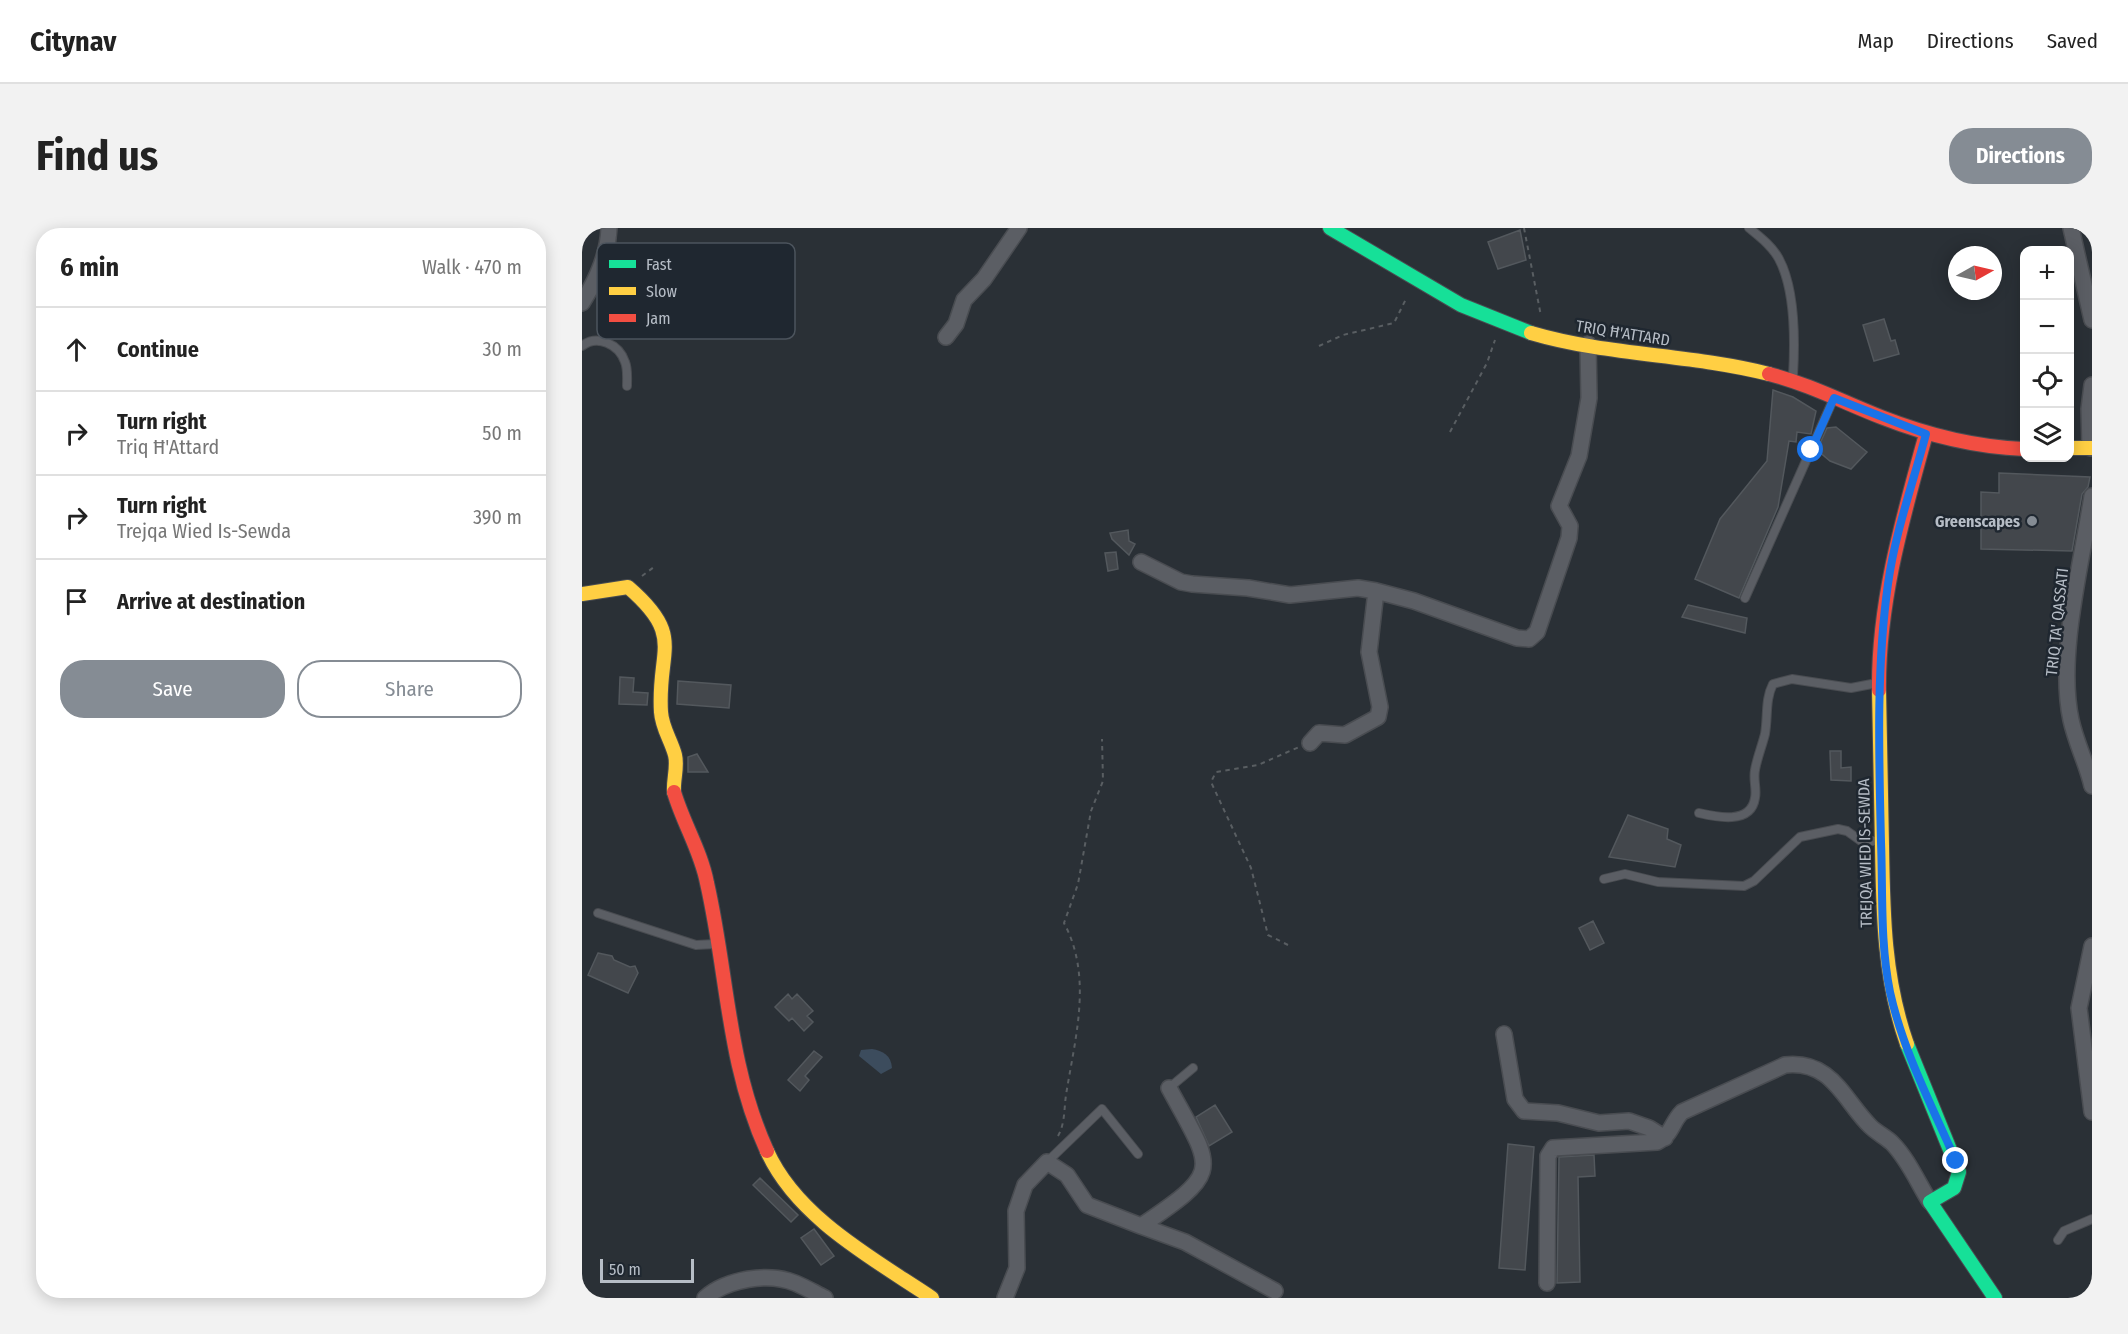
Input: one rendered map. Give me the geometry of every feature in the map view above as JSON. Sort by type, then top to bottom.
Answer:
[{"type":"street","points":[[608,243],[609,228]]},
{"type":"street","points":[[946,337],[956,324],[964,300],[984,279],[1019,228]]},
{"type":"street","name":"TRIQ Ħ'ATTARD","points":[[1330,228],[1416,281],[1502,323],[1544,337],[1729,366],[1792,380],[1926,434],[1977,447],[2020,449]]},
{"type":"street","points":[[2071,228],[2092,320]]},
{"type":"street","points":[[582,303],[597,274]]},
{"type":"street","points":[[1141,562],[1181,582],[1192,584],[1248,588],[1290,595],[1358,588],[1376,591],[1414,600],[1517,638],[1533,636],[1543,618],[1551,587],[1569,538],[1570,526],[1559,506],[1579,456],[1589,398],[1588,344]]},
{"type":"street","points":[[2074,448],[2091,448],[2089,409],[2092,385]]},
{"type":"street","name":"TREJQA WIED IS-SEWDA","points":[[1926,434],[1890,568],[1879,683],[1884,947],[1890,991],[1914,1066],[1959,1172],[1958,1185],[1951,1193],[1930,1202]]},
{"type":"street","name":"TRIQ TA' QASSATI","points":[[2092,496],[2069,644],[2067,684],[2071,719],[2092,786]]},
{"type":"street","points":[[582,594],[627,587],[658,617],[666,652],[660,703],[662,724],[676,757],[674,790],[701,858],[708,884],[728,1022],[747,1102],[778,1171],[790,1188],[835,1232],[932,1298]]},
{"type":"street","points":[[1310,743],[1319,733],[1345,735],[1378,717],[1380,707],[1369,652],[1376,591]]},
{"type":"street","points":[[2092,946],[2079,1008],[2092,1112]]},
{"type":"street","points":[[1504,1034],[1515,1099],[1524,1111],[1558,1113],[1599,1123],[1629,1121],[1649,1128],[1665,1138]]},
{"type":"street","points":[[1547,1283],[1550,1151],[1558,1146],[1642,1144],[1665,1138],[1682,1112],[1768,1071],[1801,1063],[1814,1068],[1845,1092],[1869,1125],[1900,1153],[1995,1298]]},
{"type":"street","points":[[1141,1226],[1178,1201],[1204,1172],[1203,1150],[1169,1088]]},
{"type":"street","points":[[1005,1298],[1017,1268],[1016,1211],[1025,1185],[1047,1161],[1067,1175],[1087,1205],[1097,1211],[1185,1242],[1275,1291]]},
{"type":"street","points":[[705,1298],[726,1285],[780,1278],[795,1282],[825,1298]]},
{"type":"lane","points":[[1749,228],[1769,245],[1784,272],[1795,346],[1792,380]]},
{"type":"lane","points":[[582,346],[593,340],[601,340],[621,354],[627,370],[627,386]]},
{"type":"lane","points":[[1745,598],[1834,398]]},
{"type":"lane","points":[[1699,813],[1724,819],[1735,818],[1753,806],[1756,797],[1755,768],[1765,735],[1768,693],[1773,684],[1792,679],[1851,688],[1879,683]]},
{"type":"lane","points":[[1604,879],[1625,874],[1658,882],[1744,886],[1754,881],[1800,837],[1838,829],[1846,831],[1861,841],[1881,841]]},
{"type":"lane","points":[[598,913],[696,945],[715,944]]},
{"type":"lane","points":[[1169,1088],[1193,1068]]},
{"type":"lane","points":[[1047,1161],[1101,1109],[1138,1154]]},
{"type":"lane","points":[[2058,1240],[2064,1231],[2092,1219]]},
{"type":"path","points":[[1524,228],[1544,337]]},
{"type":"path","points":[[1319,346],[1343,334],[1394,323],[1416,281]]},
{"type":"path","points":[[1450,432],[1487,363],[1502,323]]},
{"type":"path","points":[[1054,1141],[1060,1134],[1063,1122],[1077,1038],[1080,998],[1074,942],[1064,923],[1078,884],[1091,811],[1103,781],[1102,739]]},
{"type":"path","points":[[1288,945],[1268,935],[1251,868],[1211,782],[1216,772],[1258,765],[1310,743]]},
{"type":"water","points":[[872,1049],[886,1054],[892,1068],[881,1074],[859,1056],[861,1050]]},
{"type":"building","points":[[1520,230],[1526,260],[1498,269],[1488,242]]},
{"type":"building","points":[[1884,319],[1891,341],[1895,340],[1899,354],[1874,361],[1863,325]]},
{"type":"building","points":[[1773,390],[1793,397],[1816,411],[1811,434],[1797,432],[1796,442],[1789,441],[1778,507],[1739,598],[1695,579],[1720,519],[1767,461]]},
{"type":"building","points":[[1836,427],[1867,452],[1851,469],[1830,461],[1817,450],[1827,428]]},
{"type":"building","name":"Greenscapes","points":[[1999,473],[2090,477],[2088,487],[2082,494],[2072,551],[1981,549],[1981,492],[1999,493]]},
{"type":"building","points":[[1128,530],[1129,541],[1135,544],[1129,555],[1112,539],[1110,533]]},
{"type":"building","points":[[1116,552],[1118,569],[1108,571],[1105,553]]},
{"type":"building","points":[[1688,605],[1747,618],[1745,633],[1682,617]]},
{"type":"building","points":[[620,677],[634,678],[633,692],[648,693],[647,705],[619,704]]},
{"type":"building","points":[[678,681],[731,685],[729,708],[677,704]]},
{"type":"building","points":[[1830,751],[1841,751],[1841,768],[1851,767],[1851,781],[1831,780]]},
{"type":"building","points":[[697,754],[708,772],[688,772],[688,757]]},
{"type":"building","points":[[1628,815],[1668,829],[1667,839],[1681,845],[1675,867],[1609,857]]},
{"type":"building","points":[[1593,921],[1604,943],[1590,950],[1579,928]]},
{"type":"building","points":[[598,953],[612,956],[614,960],[630,967],[635,966],[638,973],[628,993],[588,975]]},
{"type":"building","points":[[788,994],[792,999],[797,994],[813,1011],[807,1016],[813,1022],[804,1031],[792,1018],[789,1021],[775,1007]]},
{"type":"building","points":[[814,1051],[822,1057],[805,1076],[809,1080],[800,1091],[788,1080]]},
{"type":"building","points":[[1215,1105],[1232,1132],[1209,1146],[1196,1117]]},
{"type":"building","points":[[1508,1144],[1534,1147],[1525,1270],[1499,1268]]},
{"type":"building","points":[[1594,1155],[1595,1176],[1578,1177],[1580,1282],[1557,1283],[1559,1157]]},
{"type":"building","points":[[760,1178],[798,1215],[791,1222],[753,1185]]},
{"type":"building","points":[[814,1229],[834,1256],[821,1265],[801,1238]]},
{"type":"traffic: fast","points":[[1330,228],[1461,305],[1531,333]]},
{"type":"traffic: fast","points":[[1907,1044],[1959,1172],[1954,1188],[1930,1202],[1995,1298]]},
{"type":"traffic: slow","points":[[1531,333],[1560,341],[1710,362],[1769,374]]},
{"type":"traffic: slow","points":[[2074,448],[2092,448]]},
{"type":"traffic: slow","points":[[582,594],[628,587],[646,604],[657,619],[663,632],[665,645],[661,712],[676,760],[674,792]]},
{"type":"traffic: slow","points":[[1879,690],[1884,921],[1889,971],[1899,1020],[1907,1044]]},
{"type":"traffic: slow","points":[[767,1151],[780,1175],[817,1217],[862,1252],[932,1298]]},
{"type":"traffic: jam","points":[[1769,374],[1812,388],[1933,435],[1987,446],[2020,449]]},
{"type":"traffic: jam","points":[[1879,690],[1887,592],[1926,434]]},
{"type":"traffic: jam","points":[[674,792],[704,871],[714,917],[736,1052],[754,1118],[767,1151]]},
{"type":"place","name":"Greenscapes","points":[[2032,521]]},
{"type":"route","points":[[1811,450],[1834,398],[1926,434],[1894,552],[1888,584],[1879,683],[1883,927],[1887,971],[1895,1011],[1914,1066],[1956,1161]]}]
